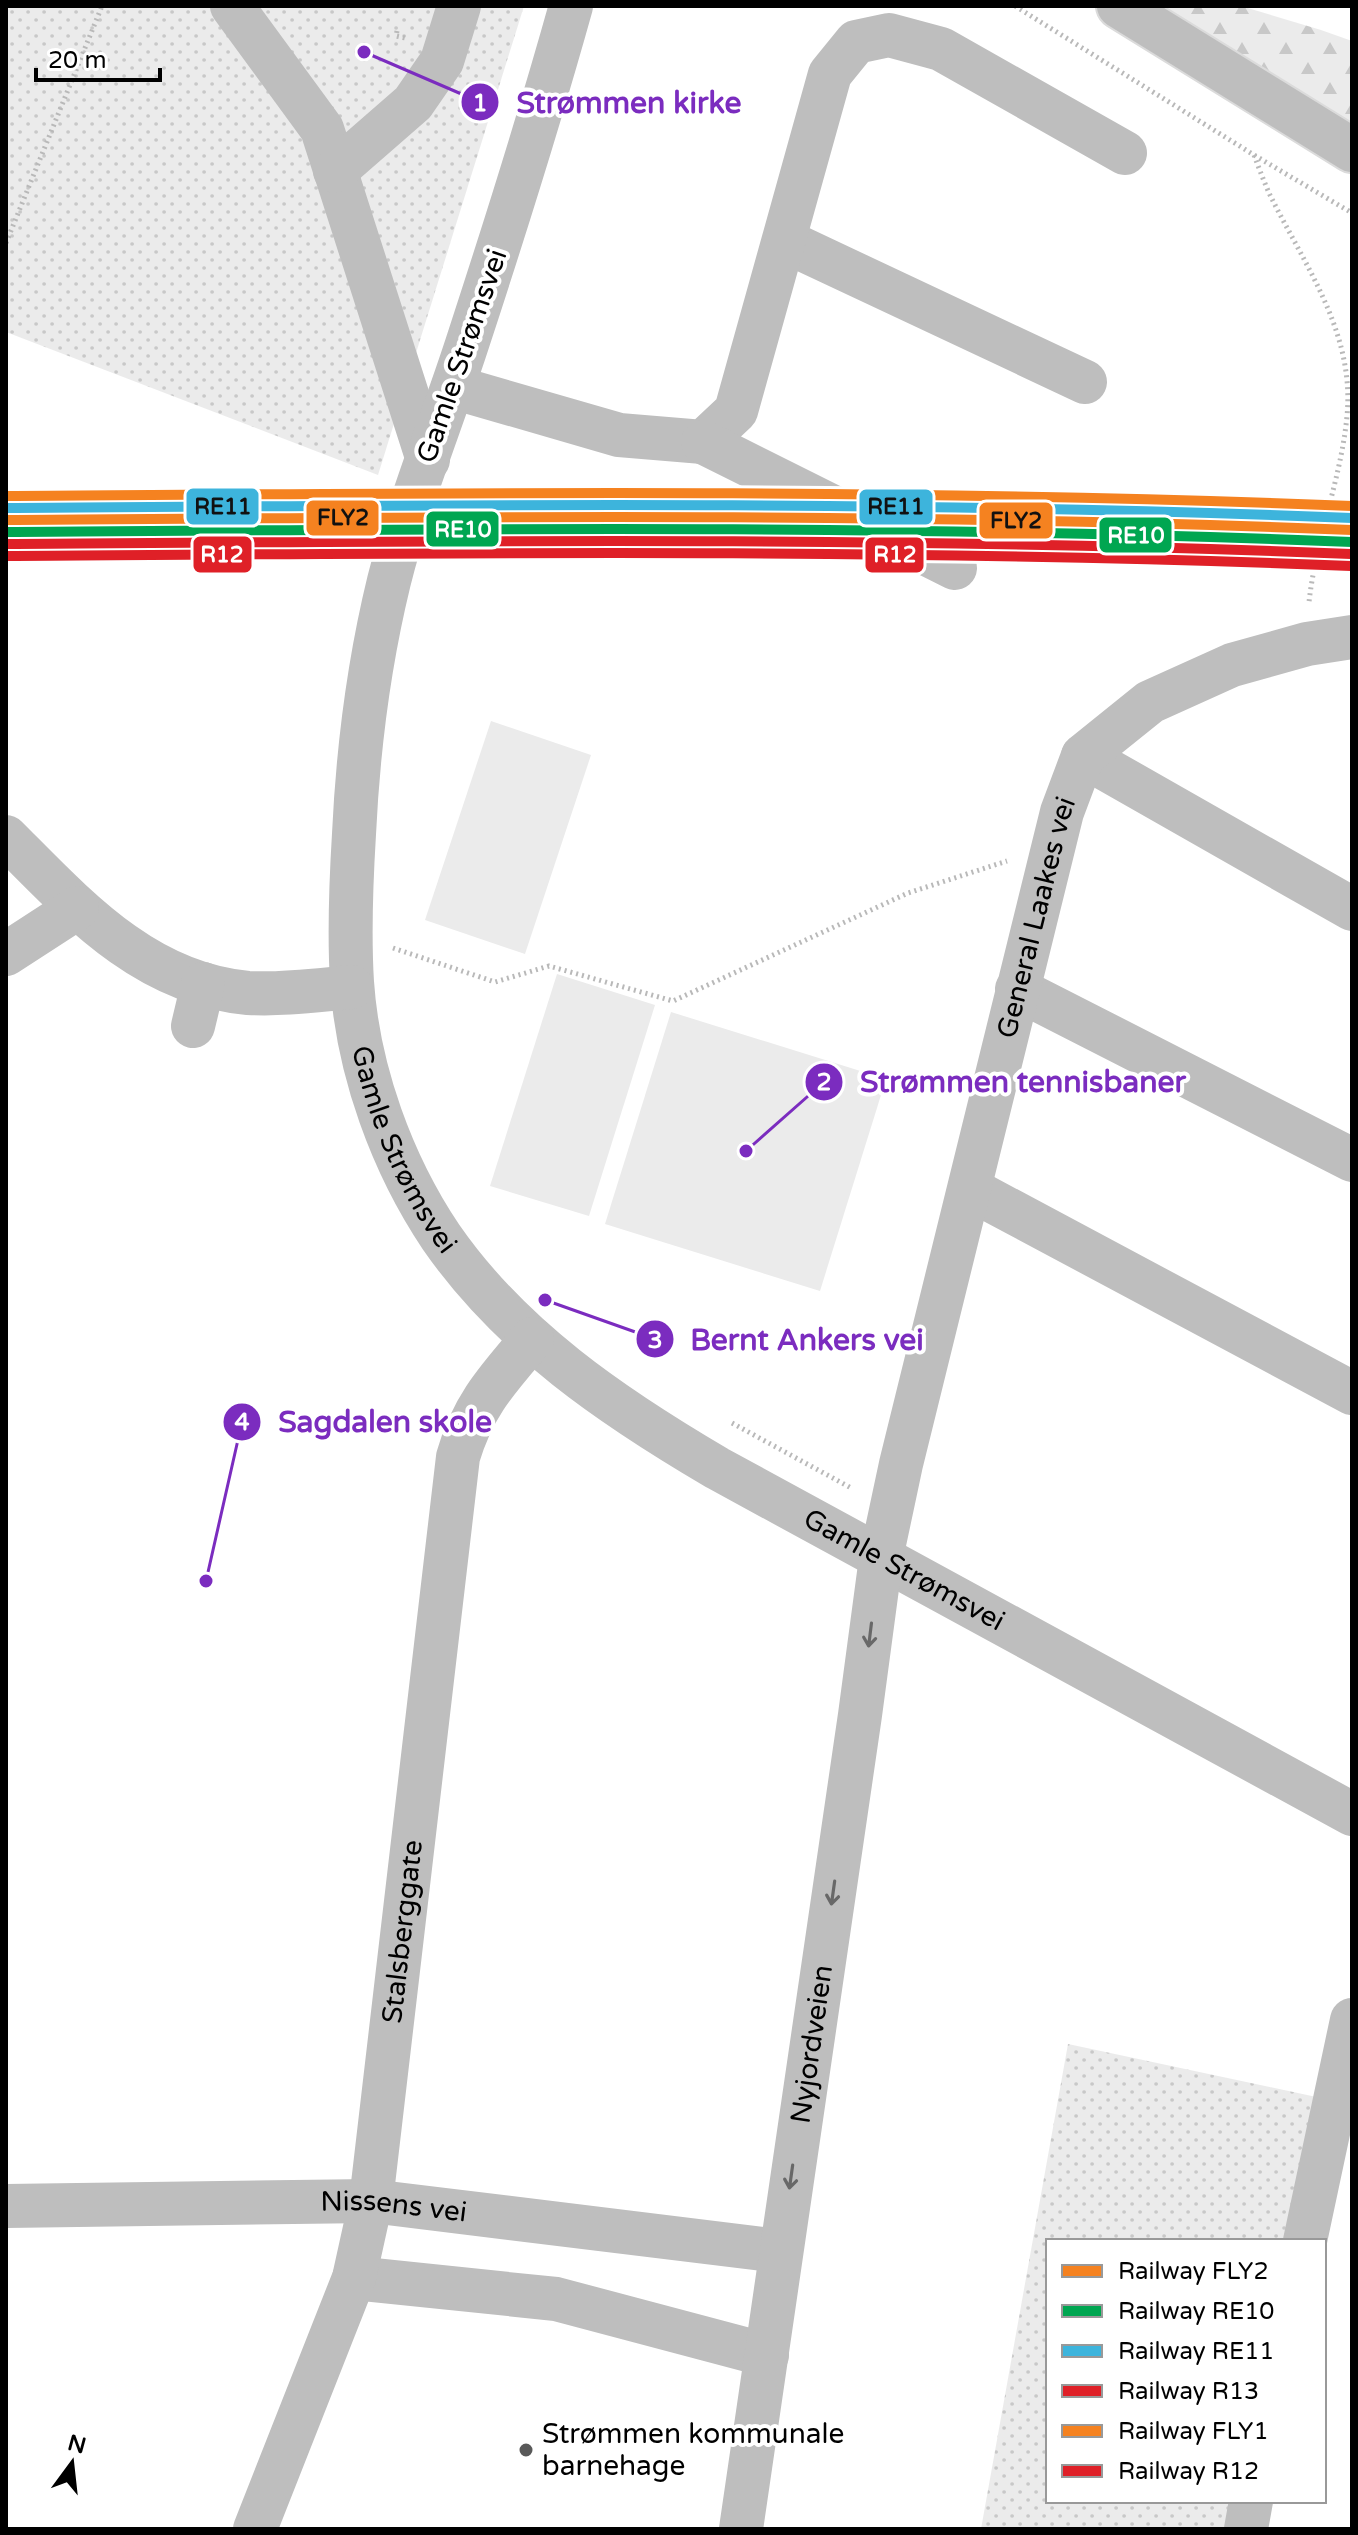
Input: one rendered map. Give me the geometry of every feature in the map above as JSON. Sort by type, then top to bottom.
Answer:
[{"type":"street","points":[[232,6],[322,129],[428,460]]},
{"type":"street","points":[[335,171],[413,103],[442,61],[459,6]]},
{"type":"street","name":"Gamle Strømsvei","points":[[571,6],[542,110],[402,536],[376,642],[356,793],[351,944],[352,987],[369,1075],[387,1131],[410,1183],[442,1238],[462,1265],[505,1315],[607,1400],[728,1475],[1352,1814]]},
{"type":"street","points":[[1119,6],[1352,150]]},
{"type":"street","points":[[703,442],[736,411],[830,74],[856,42],[889,35],[941,49],[1125,153]]},
{"type":"street","points":[[785,241],[1085,382]]},
{"type":"street","points":[[453,387],[619,435],[703,442],[955,568]]},
{"type":"street","points":[[1352,637],[1307,644],[1232,665],[1150,702],[1083,756],[1352,909]]},
{"type":"street","name":"General Laakes vei","points":[[881,1558],[901,1464],[1053,846],[1083,756]]},
{"type":"street","points":[[6,837],[77,908],[132,951],[180,976],[203,984],[269,994],[352,987]]},
{"type":"street","points":[[6,954],[77,908]]},
{"type":"street","points":[[193,1026],[203,984]]},
{"type":"street","points":[[1017,989],[1352,1160]]},
{"type":"street","points":[[970,1189],[1352,1393]]},
{"type":"street","name":"Stalsberggate","points":[[255,2529],[354,2278],[371,2201],[458,1457],[465,1434],[481,1402],[532,1339]]},
{"type":"street","name":"Nyjordveien","points":[[741,2529],[881,1558]]},
{"type":"street","points":[[1305,2239],[1352,2020]]},
{"type":"street","name":"Nissens vei","points":[[6,2206],[371,2201],[780,2251]]},
{"type":"street","points":[[354,2278],[556,2299],[767,2355]]},
{"type":"street","points":[[1246,2529],[1251,2503]]},
{"type":"path","points":[[6,243],[102,6]]},
{"type":"path","points":[[1015,6],[1352,213]]},
{"type":"path","points":[[1254,155],[1269,193],[1330,312],[1340,337],[1347,373],[1347,418],[1310,590],[1307,644]]},
{"type":"path","points":[[351,944],[386,946],[495,982],[549,966],[673,1001],[908,893],[1053,846]]},
{"type":"green space","points":[[6,6],[524,6],[378,475],[6,332]]},
{"type":"green space","points":[[1241,6],[1352,41],[1352,152],[1160,7]]},
{"type":"green space","points":[[491,721],[591,755],[525,954],[425,920]]},
{"type":"green space","points":[[557,974],[655,1005],[589,1216],[490,1186]]},
{"type":"green space","points":[[671,1012],[886,1079],[820,1291],[605,1224]]},
{"type":"green space","points":[[1068,2044],[1335,2101],[1305,2239],[1046,2239],[1046,2503],[1251,2503],[1246,2529],[981,2529]]},
{"type":"rail line","name":"FLY1","points":[[6,496],[847,494],[1352,506]]},
{"type":"rail line","name":"RE11","points":[[6,508],[847,506],[1352,518]]},
{"type":"rail line","name":"FLY2","points":[[6,520],[847,518],[1352,530]]},
{"type":"rail line","name":"RE10","points":[[6,532],[847,530],[1352,542]]},
{"type":"rail line","name":"R13","points":[[6,544],[847,542],[1351,554]]},
{"type":"rail line","name":"R12","points":[[6,556],[847,554],[1351,566]]},
{"type":"place","name":"Strømmen kirke","points":[[364,52]]},
{"type":"place","name":"Strømmen tennisbaner","points":[[746,1151]]},
{"type":"place","name":"Bernt Ankers vei","points":[[545,1300]]},
{"type":"place","name":"Sagdalen skole","points":[[206,1581]]},
{"type":"place","name":"Strømmen kommunale barnehage","points":[[526,2450]]}]
